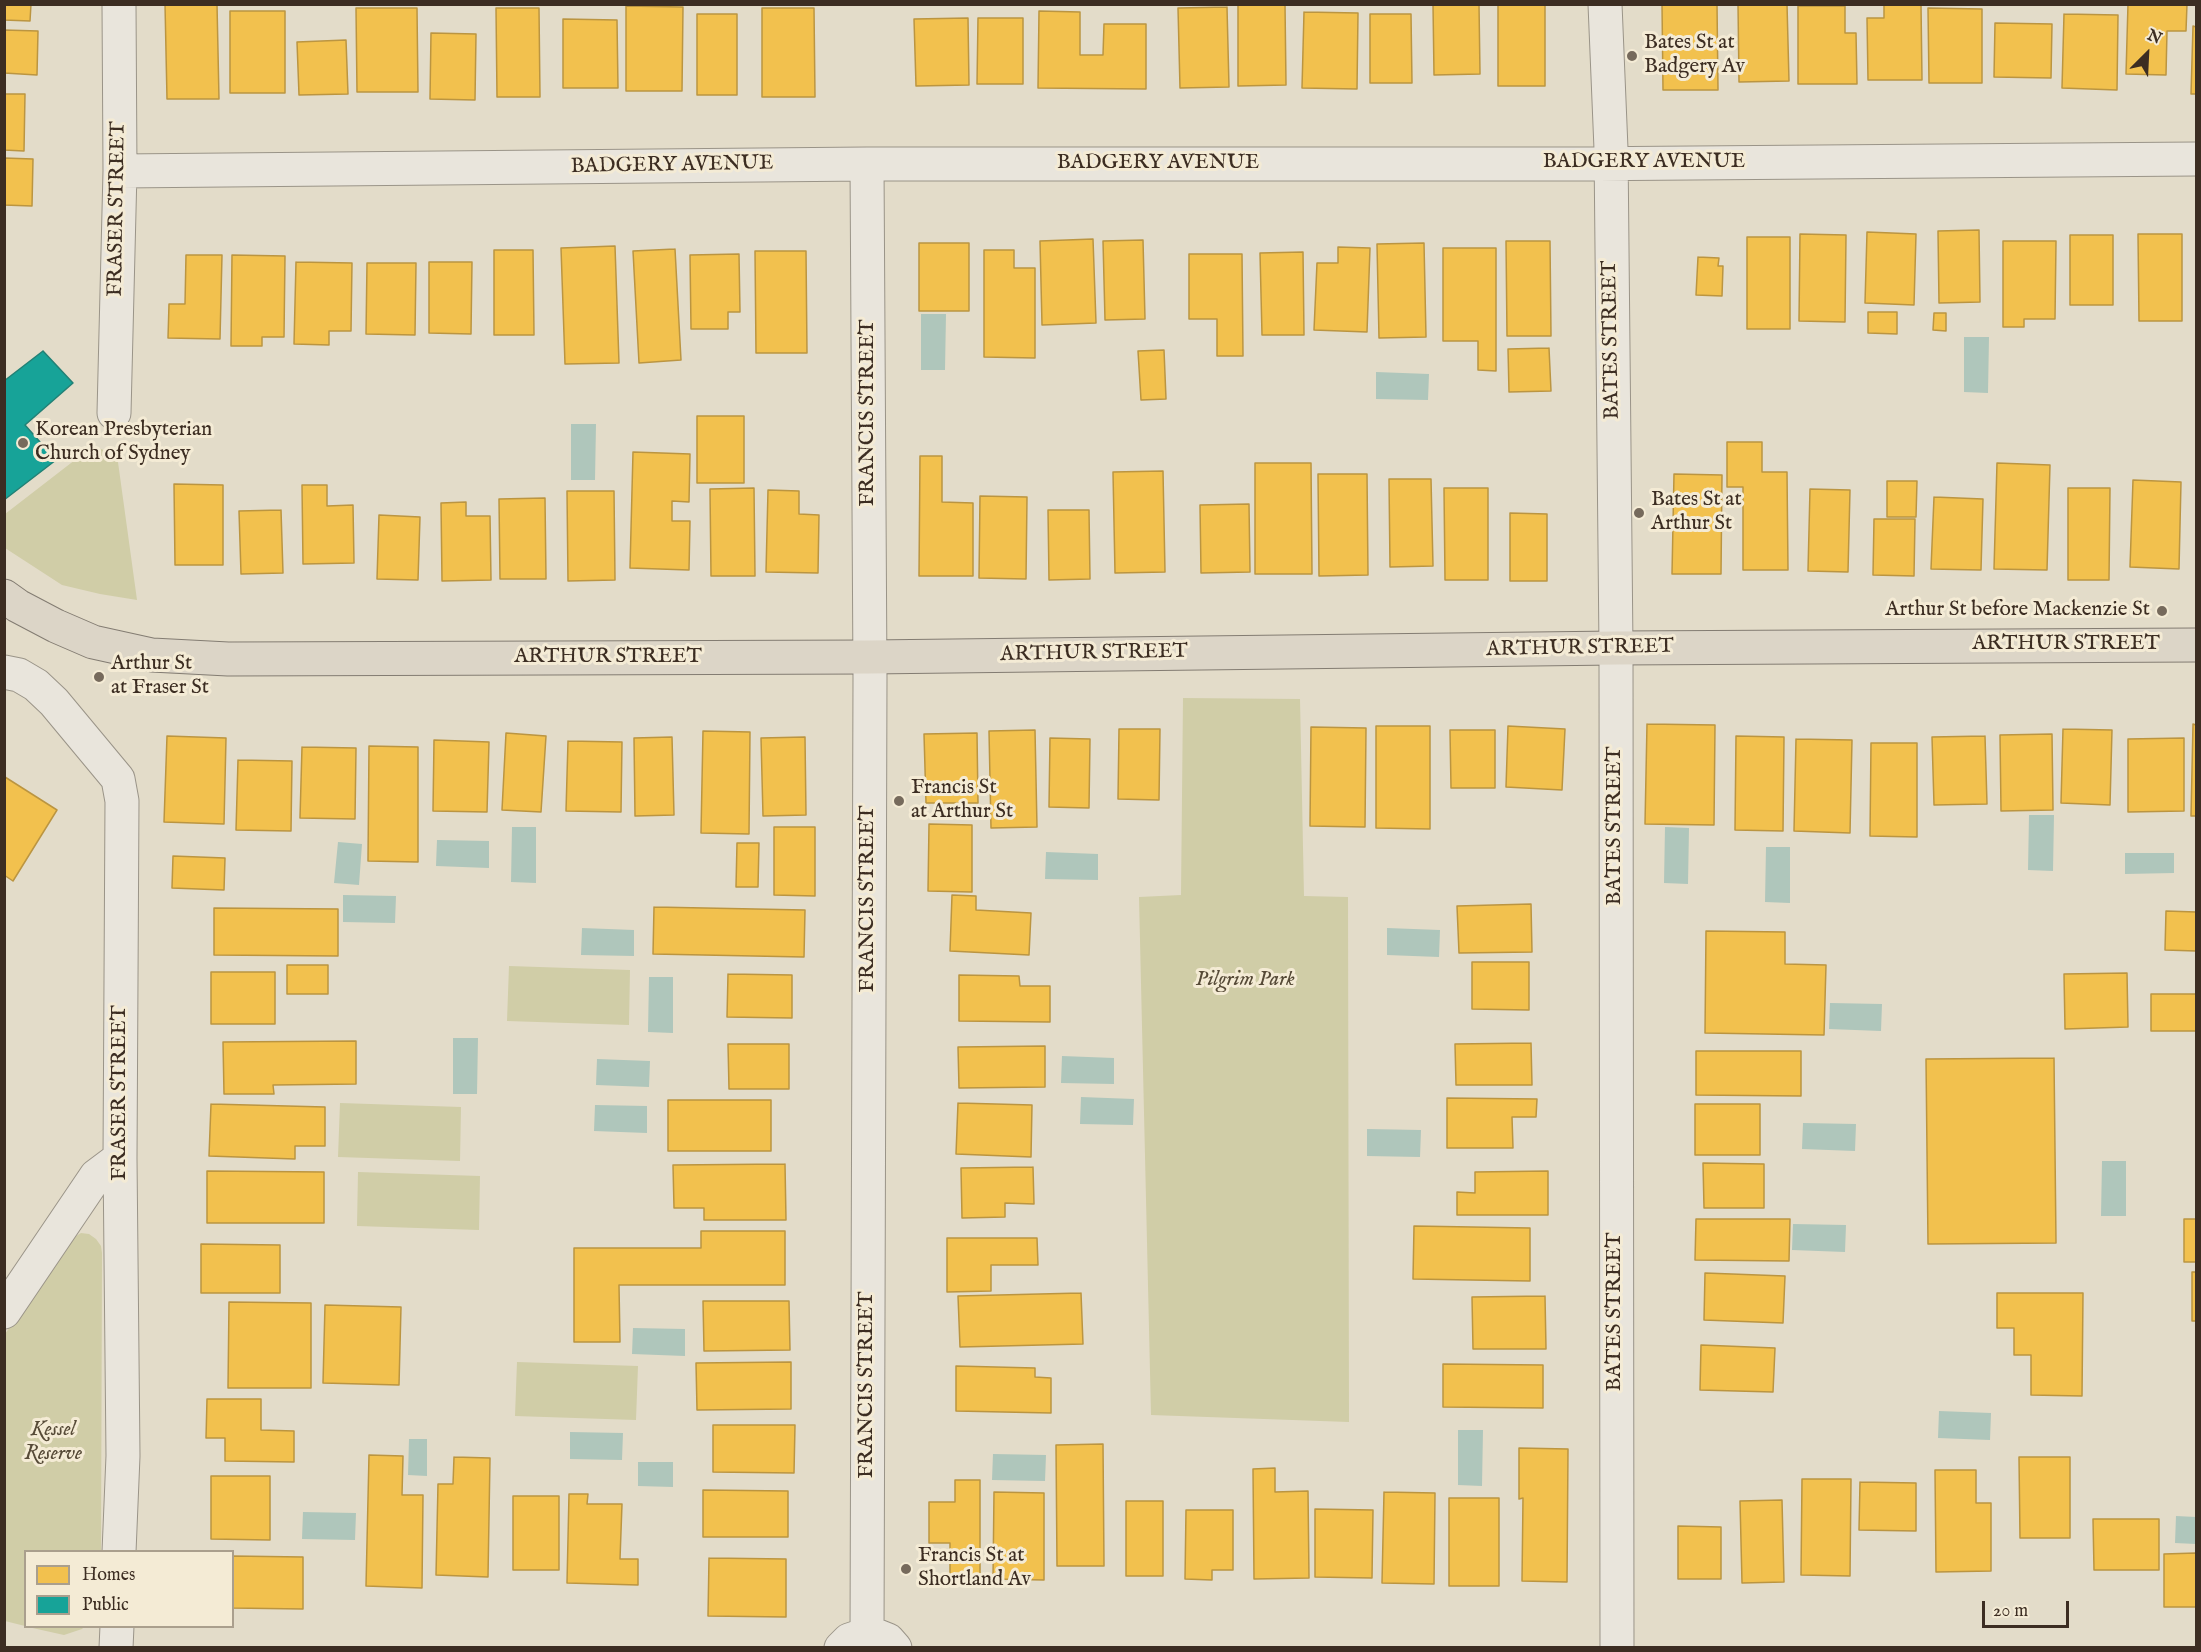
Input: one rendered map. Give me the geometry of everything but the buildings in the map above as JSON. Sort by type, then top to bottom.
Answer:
[{"type":"main road","name":"ARTHUR STREET","points":[[4,596],[56,626],[93,642],[152,655],[228,659],[870,657],[1616,648],[2196,645]]},
{"type":"street","name":"FRASER STREET","points":[[114,413],[120,171],[119,4]]},
{"type":"street","name":"BATES STREET","points":[[1605,4],[1611,164],[1616,648],[1617,1647]]},
{"type":"street","name":"BADGERY AVENUE","points":[[120,171],[867,164],[1611,164],[2196,159]]},
{"type":"street","name":"FRANCIS STREET","points":[[867,164],[870,657],[868,1643]]},
{"type":"street","name":"FRASER STREET","points":[[12,674],[36,684],[84,737],[118,779],[122,801],[120,1158],[123,1456],[120,1550]]},
{"type":"street","points":[[4,1312],[96,1176],[120,1158]]},
{"type":"street","points":[[116,1647],[117,1628]]},
{"type":"green space","points":[[93,446],[117,455],[137,600],[62,585],[5,548],[5,514]]},
{"type":"green space","name":"Pilgrim Park","points":[[1183,698],[1300,699],[1304,896],[1348,897],[1349,1422],[1151,1415],[1139,897],[1181,895]]},
{"type":"green space","points":[[509,966],[630,970],[629,1025],[507,1021]]},
{"type":"green space","points":[[340,1103],[461,1107],[460,1161],[338,1157]]},
{"type":"green space","points":[[358,1172],[480,1176],[479,1230],[357,1226]]},
{"type":"green space","name":"Kessel Reserve","points":[[81,1233],[89,1234],[101,1246],[102,1253],[101,1550],[24,1550],[24,1626],[5,1621],[5,1334],[71,1239]]},
{"type":"green space","points":[[517,1362],[638,1366],[636,1420],[515,1416]]},
{"type":"green space","points":[[32,1628],[83,1628],[64,1635]]},
{"type":"shaded area","points":[[921,314],[946,314],[945,370],[921,370]]},
{"type":"shaded area","points":[[1964,337],[1989,337],[1988,393],[1964,392]]},
{"type":"shaded area","points":[[1376,372],[1429,374],[1428,400],[1376,399]]},
{"type":"shaded area","points":[[571,424],[596,424],[595,480],[571,480]]},
{"type":"shaded area","points":[[2029,815],[2054,815],[2053,871],[2028,870]]},
{"type":"shaded area","points":[[512,827],[536,827],[536,883],[511,882]]},
{"type":"shaded area","points":[[1665,827],[1689,828],[1688,884],[1664,883]]},
{"type":"shaded area","points":[[437,840],[489,841],[489,868],[436,866]]},
{"type":"shaded area","points":[[338,842],[362,844],[359,885],[334,883]]},
{"type":"shaded area","points":[[1766,847],[1790,847],[1790,903],[1765,902]]},
{"type":"shaded area","points":[[1046,852],[1098,854],[1098,880],[1045,879]]},
{"type":"shaded area","points":[[2125,853],[2174,853],[2174,873],[2125,874]]},
{"type":"shaded area","points":[[343,895],[396,896],[395,923],[343,922]]},
{"type":"shaded area","points":[[582,928],[634,930],[634,956],[581,955]]},
{"type":"shaded area","points":[[1387,928],[1440,930],[1439,957],[1387,955]]},
{"type":"shaded area","points":[[649,977],[673,977],[673,1033],[648,1032]]},
{"type":"shaded area","points":[[1830,1003],[1882,1004],[1881,1031],[1829,1029]]},
{"type":"shaded area","points":[[453,1038],[478,1038],[477,1094],[453,1094]]},
{"type":"shaded area","points":[[1062,1056],[1114,1058],[1114,1084],[1061,1083]]},
{"type":"shaded area","points":[[597,1059],[650,1061],[649,1087],[596,1085]]},
{"type":"shaded area","points":[[1081,1097],[1134,1099],[1133,1125],[1080,1124]]},
{"type":"shaded area","points":[[595,1105],[647,1106],[647,1133],[594,1131]]},
{"type":"shaded area","points":[[1803,1123],[1856,1124],[1855,1151],[1802,1149]]},
{"type":"shaded area","points":[[1367,1129],[1421,1130],[1420,1157],[1367,1156]]},
{"type":"shaded area","points":[[2102,1161],[2126,1161],[2126,1216],[2101,1216]]},
{"type":"shaded area","points":[[1793,1224],[1846,1225],[1845,1252],[1792,1250]]},
{"type":"shaded area","points":[[633,1328],[685,1329],[685,1356],[632,1354]]},
{"type":"shaded area","points":[[1939,1411],[1991,1413],[1990,1440],[1938,1438]]},
{"type":"shaded area","points":[[1458,1430],[1483,1430],[1482,1486],[1458,1485]]},
{"type":"shaded area","points":[[570,1432],[623,1433],[622,1460],[570,1459]]},
{"type":"shaded area","points":[[409,1439],[427,1439],[427,1476],[408,1475]]},
{"type":"shaded area","points":[[993,1454],[1046,1455],[1045,1481],[992,1480]]},
{"type":"shaded area","points":[[638,1462],[673,1462],[673,1487],[638,1486]]},
{"type":"shaded area","points":[[303,1512],[356,1513],[355,1540],[302,1539]]},
{"type":"shaded area","points":[[2176,1516],[2196,1517],[2196,1544],[2175,1543]]},
{"type":"place","name":"Bates St at Badgery Av","points":[[1632,56]]},
{"type":"place","name":"Korean Presbyterian Church of Sydney","points":[[23,443]]},
{"type":"place","name":"Bates St at Arthur St","points":[[1639,513]]},
{"type":"place","name":"Arthur St before Mackenzie St","points":[[2162,611]]},
{"type":"place","name":"Arthur St at Fraser St","points":[[99,677]]},
{"type":"place","name":"Francis St at Arthur St","points":[[899,801]]},
{"type":"place","name":"Francis St at Shortland Av","points":[[906,1569]]}]
